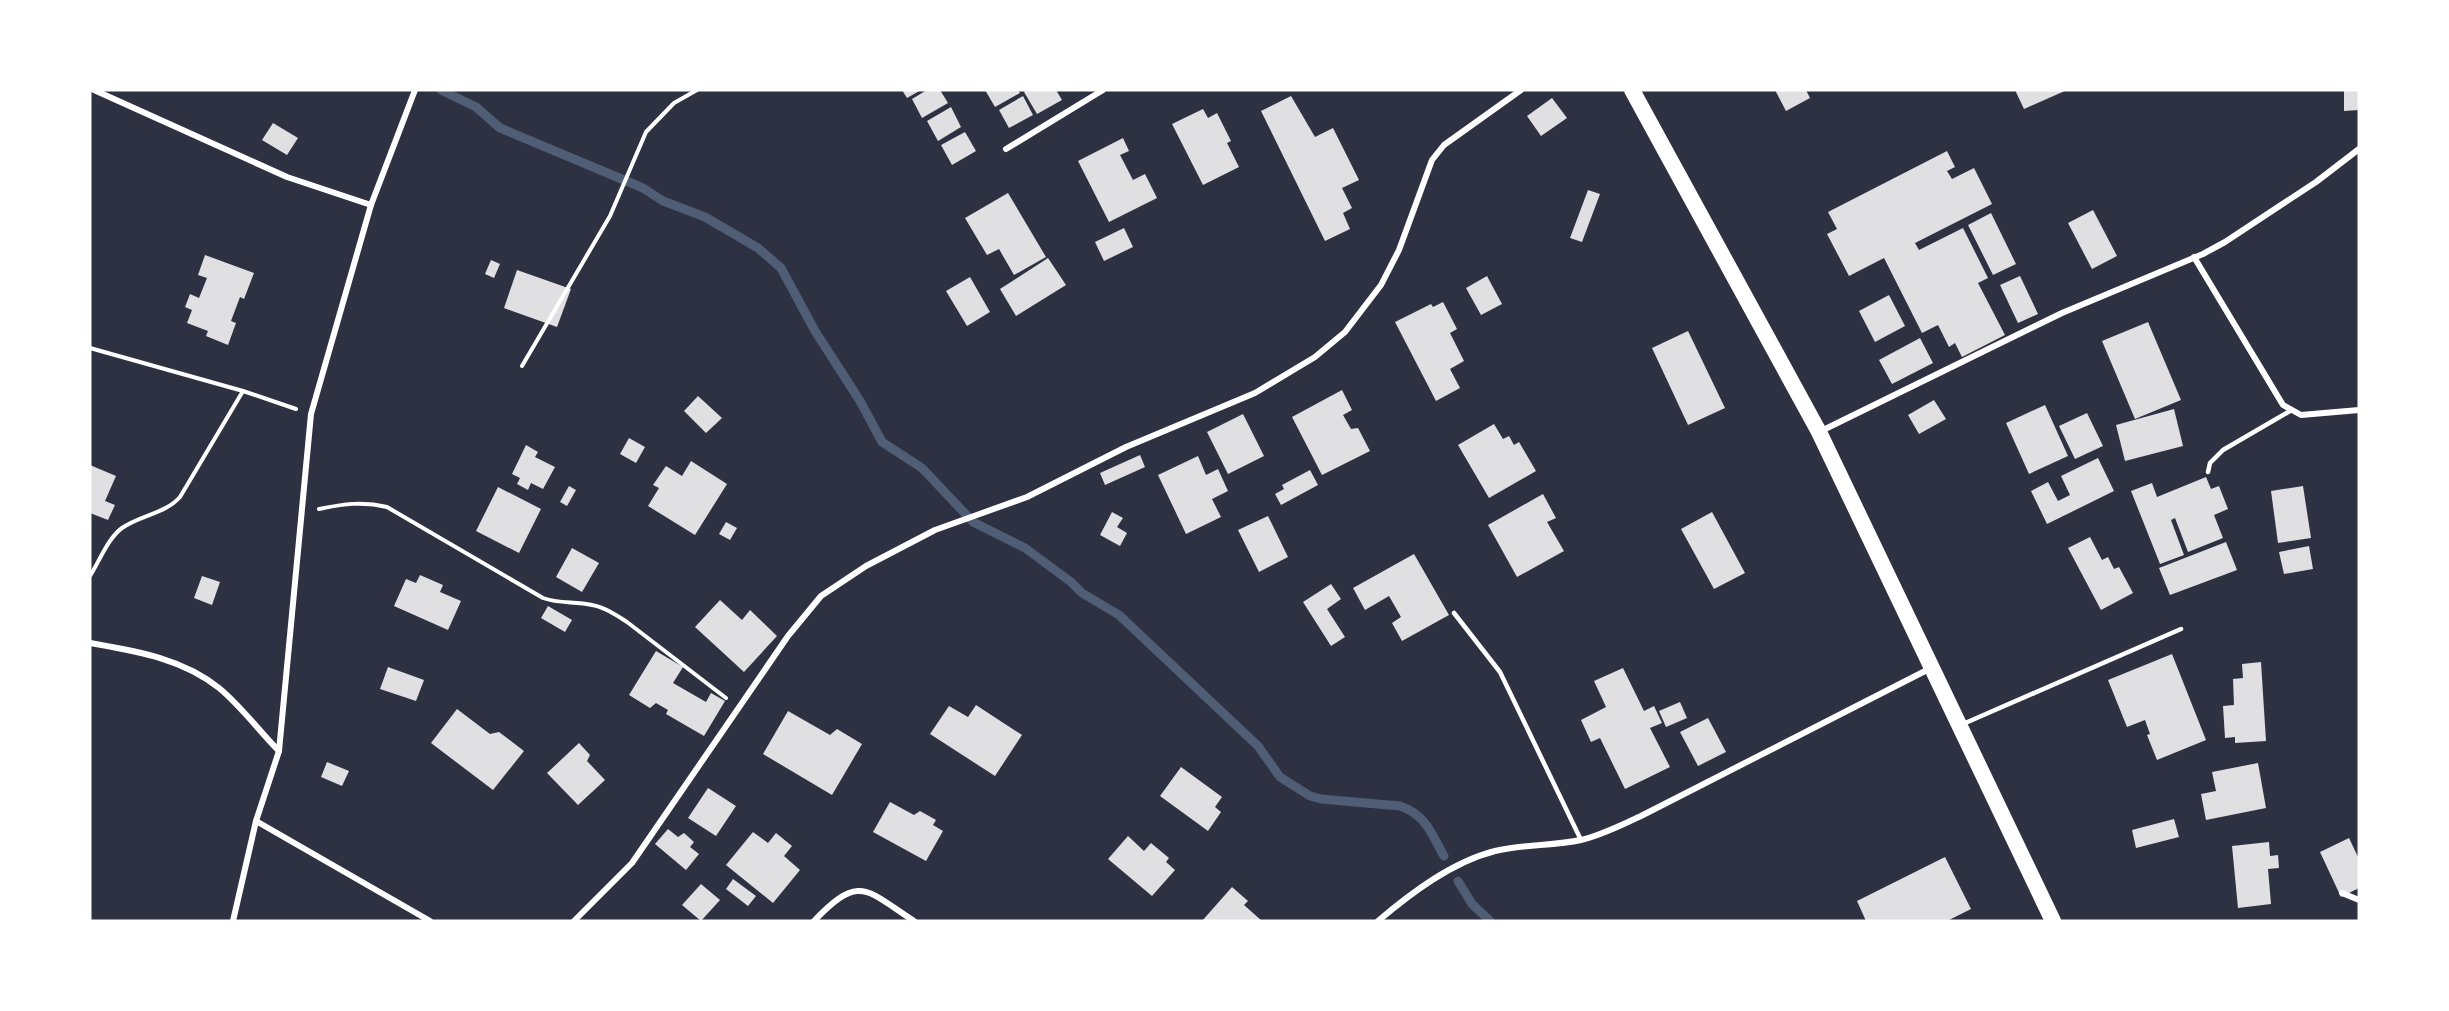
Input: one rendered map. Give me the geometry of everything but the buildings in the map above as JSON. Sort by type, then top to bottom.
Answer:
[{"type":"highway","points":[[1632,90],[1819,432],[2053,921]]},
{"type":"street","points":[[94,90],[286,177],[372,205]]},
{"type":"street","points":[[233,921],[256,821],[279,751],[311,414],[372,205],[415,90]]},
{"type":"street","points":[[1006,149],[1103,90]]},
{"type":"street","points":[[574,921],[632,863],[788,636],[821,596],[866,566],[935,530],[1027,497],[1118,450],[1255,393],[1315,357],[1345,332],[1381,285],[1399,250],[1432,160],[1444,146],[1521,90]]},
{"type":"street","points":[[1819,432],[2062,313],[2226,242],[2316,182],[2359,149]]},
{"type":"street","points":[[2194,257],[2277,398],[2290,411],[2301,415],[2359,410]]},
{"type":"street","points":[[90,643],[153,655],[203,677],[219,688],[279,751]]},
{"type":"street","points":[[1378,921],[1396,906],[1454,867],[1493,852],[1581,840],[1641,816],[1932,668]]},
{"type":"street","points":[[256,821],[430,921]]},
{"type":"street","points":[[814,921],[836,898],[858,890],[870,892],[914,921]]},
{"type":"street","points":[[2342,893],[2359,900]]},
{"type":"lane","points":[[2208,472],[2210,462],[2223,450],[2290,411]]},
{"type":"lane","points":[[1454,613],[1500,672],[1581,840]]},
{"type":"lane","points":[[1960,726],[2181,629]]},
{"type":"path","points":[[522,366],[609,216],[646,132],[674,103],[697,90]]},
{"type":"path","points":[[90,348],[243,391],[311,414]]},
{"type":"path","points":[[90,576],[117,532],[134,521],[170,506],[180,497],[243,391]]},
{"type":"path","points":[[301,514],[349,503],[387,507],[543,598],[562,603],[591,604],[610,612],[627,622],[738,708]]},
{"type":"waterway","points":[[441,90],[476,107],[500,128],[643,188],[663,201],[705,217],[758,248],[781,268],[815,331],[860,401],[882,442],[922,468],[973,522],[1025,548],[1071,582],[1082,593],[1119,615],[1258,746],[1280,777],[1310,796],[1321,799],[1400,806],[1409,810],[1427,826],[1444,856]]},
{"type":"waterway","points":[[1458,881],[1472,904],[1490,921]]}]
